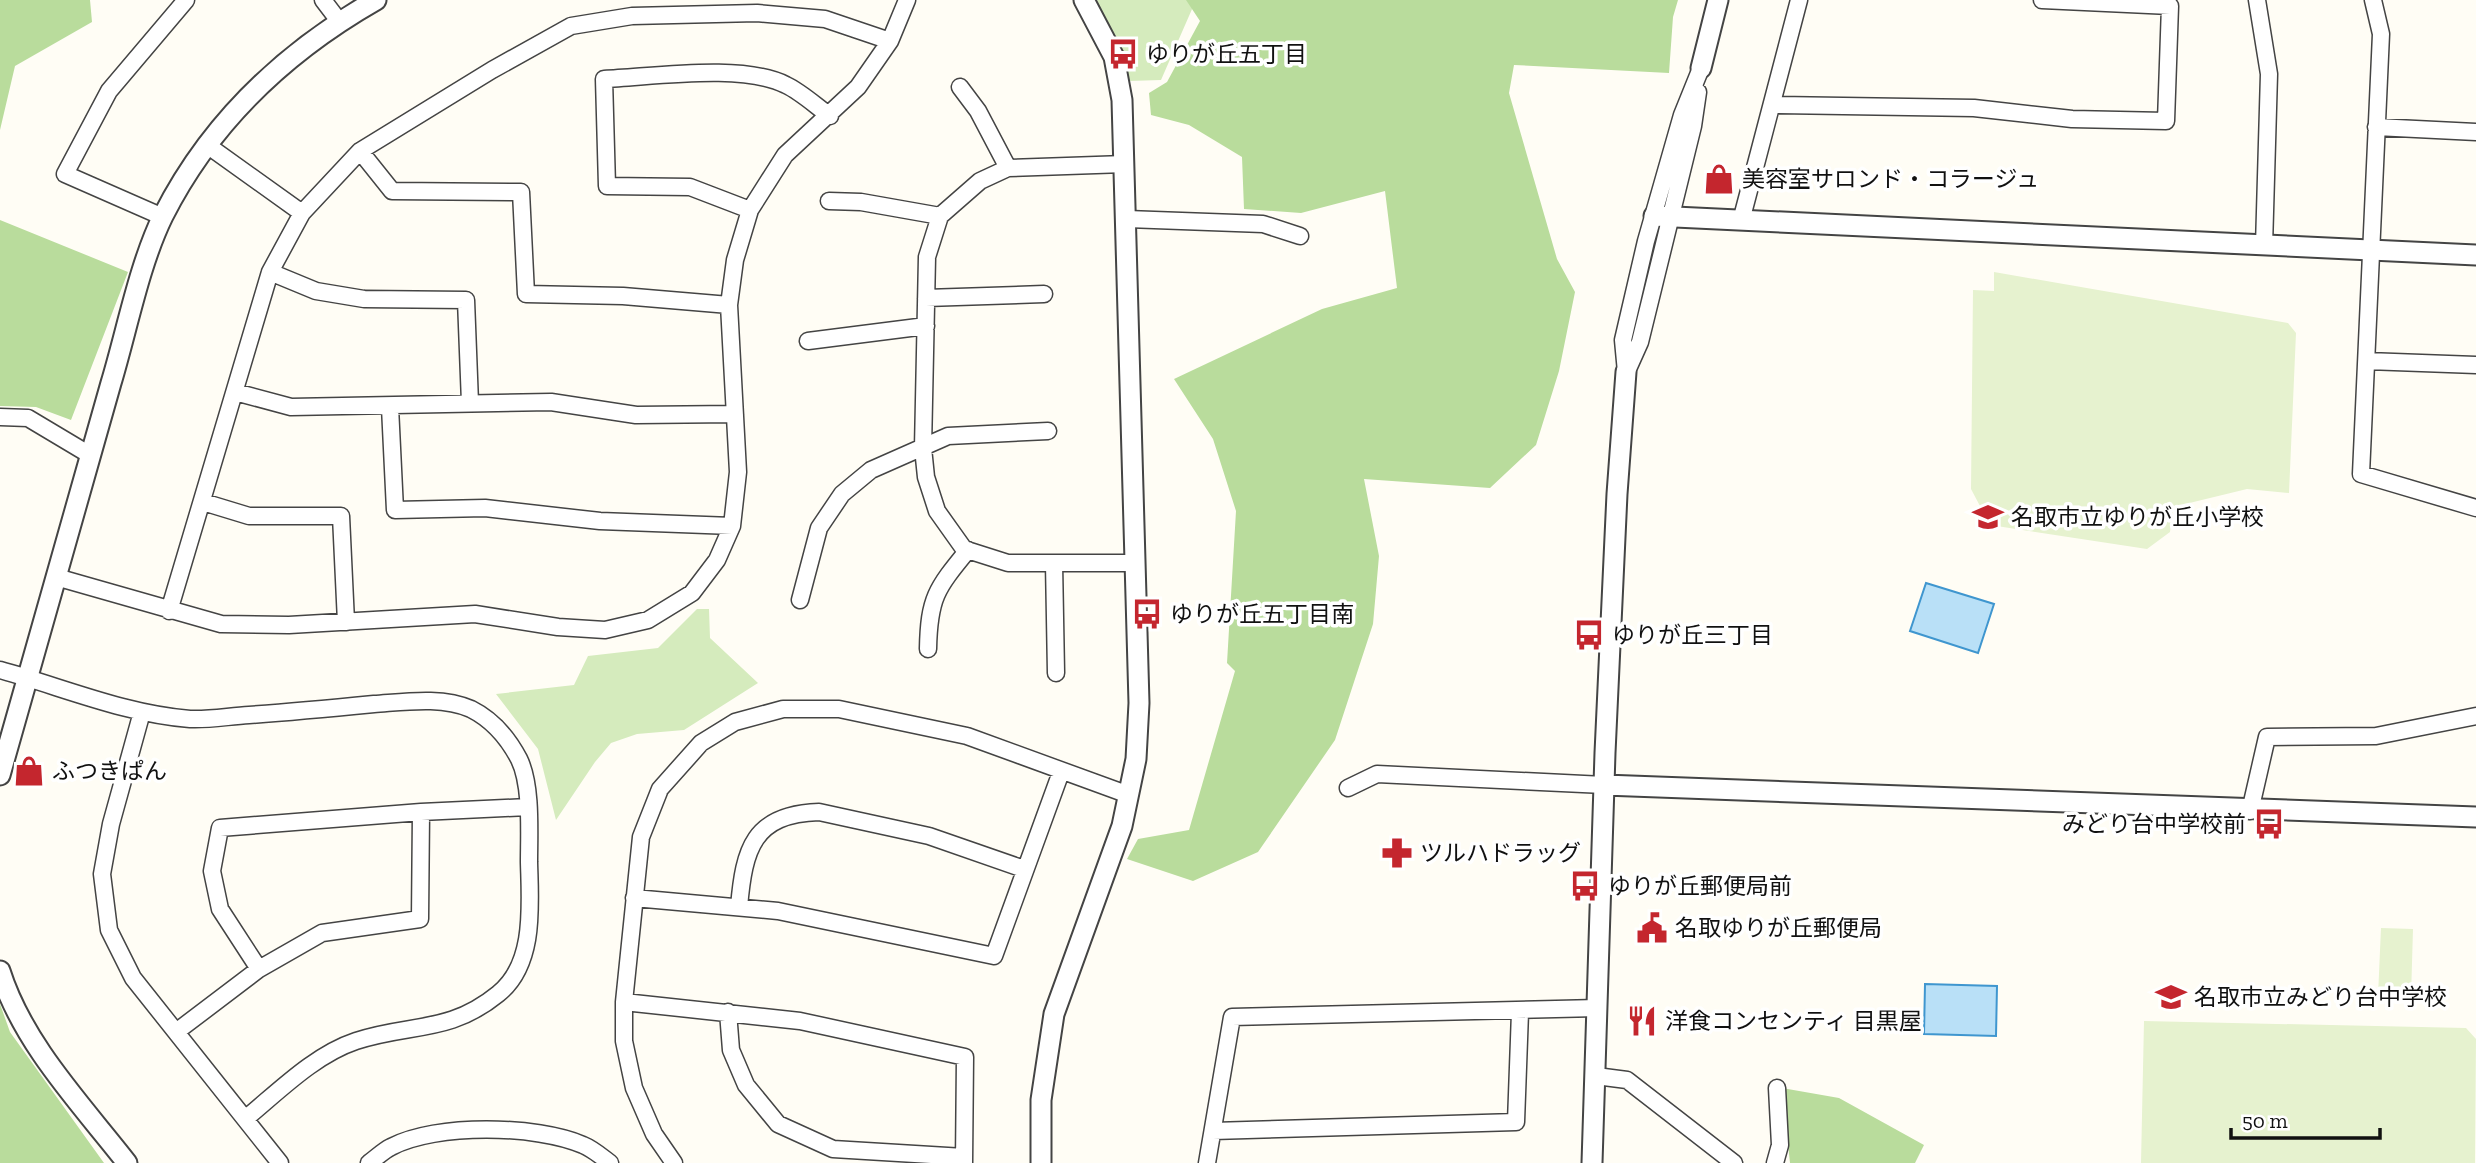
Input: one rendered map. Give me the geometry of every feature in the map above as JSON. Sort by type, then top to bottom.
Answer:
[{"type":"street","points":[[163,217],[65,174],[109,91],[186,0]]},
{"type":"street","points":[[323,0],[339,21]]},
{"type":"street","points":[[0,775],[90,455],[163,217],[207,145],[253,89],[294,53],[339,21],[376,0]]},
{"type":"street","points":[[56,577],[221,624],[345,622],[475,614],[558,627],[605,630],[648,620],[692,593],[717,560],[732,526],[738,472],[729,305],[735,260],[750,210],[785,155],[858,88],[890,41],[907,0]]},
{"type":"street","points":[[1041,1163],[1041,1100],[1054,1014],[1122,826],[1136,760],[1139,703],[1122,100],[1114,57],[1084,0]]},
{"type":"street","points":[[1592,1163],[1604,785],[1617,494],[1626,372],[1640,342],[1682,115],[1701,68],[1718,0]]},
{"type":"street","points":[[1741,221],[1799,0]]},
{"type":"street","points":[[1772,105],[1974,108],[2072,119],[2166,121],[2170,6],[2042,0]]},
{"type":"street","points":[[2257,0],[2269,74],[2264,246]]},
{"type":"street","points":[[2373,0],[2381,34],[2361,474],[2476,508]]},
{"type":"street","points":[[169,611],[270,272],[302,213],[360,151],[481,76],[571,26],[632,16],[757,13],[825,19],[890,41]]},
{"type":"street","points":[[750,210],[690,187],[607,186],[604,79],[739,73],[766,77],[787,85],[830,116]]},
{"type":"street","points":[[960,87],[978,111],[1008,168]]},
{"type":"street","points":[[2376,127],[2476,132]]},
{"type":"street","points":[[207,145],[302,213]]},
{"type":"street","points":[[360,151],[393,191],[521,192],[526,294],[623,296],[729,305]]},
{"type":"street","points":[[1125,164],[1008,168],[979,181],[940,216],[927,257],[923,449],[926,477],[937,511],[964,549],[1008,563],[1136,563]]},
{"type":"street","points":[[829,201],[861,202],[940,216]]},
{"type":"street","points":[[1661,217],[2476,255]]},
{"type":"street","points":[[1127,219],[1263,224],[1300,236]]},
{"type":"street","points":[[270,272],[316,291],[364,299],[466,300],[470,403]]},
{"type":"street","points":[[926,298],[1044,294]]},
{"type":"street","points":[[808,341],[926,326]]},
{"type":"street","points":[[2367,361],[2476,365]]},
{"type":"street","points":[[235,392],[291,407],[551,402],[636,415],[735,414]]},
{"type":"street","points":[[390,407],[395,510],[485,508],[600,522],[732,526]]},
{"type":"street","points":[[0,417],[28,418],[90,455]]},
{"type":"street","points":[[800,600],[819,528],[842,494],[871,471],[948,436],[1048,431]]},
{"type":"street","points":[[203,502],[249,516],[341,516],[345,622]]},
{"type":"street","points":[[928,649],[929,617],[934,596],[968,550]]},
{"type":"street","points":[[1054,563],[1056,673]]},
{"type":"street","points":[[0,670],[142,712],[191,719],[401,702],[449,702],[471,709],[497,726],[520,761],[528,807],[531,922],[520,964],[500,993],[453,1021],[353,1042],[315,1063],[245,1119]]},
{"type":"street","points":[[674,1163],[654,1134],[634,1088],[624,1041],[624,1002],[641,837],[660,789],[701,743],[735,722],[783,709],[839,709],[967,736],[1129,795]]},
{"type":"street","points":[[142,712],[111,824],[102,874],[109,930],[133,978],[280,1163]]},
{"type":"street","points":[[2250,811],[2267,737],[2376,736],[2476,716]]},
{"type":"street","points":[[634,898],[778,911],[994,956],[1061,772]]},
{"type":"street","points":[[1348,788],[1377,774],[2250,811],[2476,817]]},
{"type":"street","points":[[259,969],[220,909],[212,871],[220,828],[421,812],[528,807]]},
{"type":"street","points":[[176,1032],[259,969],[322,933],[421,919],[421,812]]},
{"type":"street","points":[[738,907],[746,853],[761,830],[780,818],[801,813],[819,812],[929,836],[1024,869]]},
{"type":"street","points":[[0,971],[8,996],[38,1047],[127,1163]]},
{"type":"street","points":[[624,1002],[728,1012],[800,1021],[965,1057],[964,1160],[834,1149],[779,1124],[746,1085],[731,1050],[728,1012]]},
{"type":"street","points":[[1207,1163],[1232,1017],[1598,1008]]},
{"type":"street","points":[[1213,1131],[1516,1122],[1520,1012]]},
{"type":"street","points":[[1596,1076],[1627,1080],[1734,1163]]},
{"type":"street","points":[[1775,1163],[1780,1145],[1776,1088]]},
{"type":"street","points":[[369,1163],[391,1147],[427,1134],[506,1129],[544,1132],[585,1145],[610,1163]]},
{"type":"green space","points":[[0,0],[90,0],[92,22],[15,66],[0,130]]},
{"type":"green space","points":[[1094,0],[1196,0],[1161,80],[1129,81],[1111,28]]},
{"type":"green space","points":[[1186,0],[1678,0],[1673,17],[1669,73],[1514,65],[1509,93],[1557,259],[1575,292],[1559,371],[1536,445],[1490,488],[1364,479],[1379,556],[1373,624],[1335,740],[1258,852],[1193,881],[1127,859],[1138,839],[1189,830],[1235,671],[1227,663],[1236,511],[1213,439],[1174,379],[1322,309],[1397,288],[1385,191],[1301,213],[1244,209],[1242,157],[1189,125],[1151,115],[1149,93],[1167,82],[1200,21]]},
{"type":"green space","points":[[0,220],[128,272],[71,420],[36,407],[0,406]]},
{"type":"green space","points":[[1994,272],[2288,323],[2296,333],[2289,493],[2247,489],[2173,507],[2170,532],[2147,549],[1990,525],[1971,489],[1973,290],[1994,291]]},
{"type":"green space","points":[[697,609],[709,609],[710,638],[758,683],[684,730],[637,734],[611,743],[556,820],[538,749],[496,694],[574,685],[588,656],[658,648]]},
{"type":"green space","points":[[2381,928],[2413,929],[2411,997],[2378,996]]},
{"type":"green space","points":[[0,1004],[10,1032],[104,1163],[0,1163]]},
{"type":"green space","points":[[2144,1021],[2466,1028],[2476,1039],[2475,1163],[2141,1163]]},
{"type":"green space","points":[[1782,1088],[1839,1098],[1924,1145],[1915,1163],[1790,1163]]},
{"type":"water","points":[[1926,583],[1994,604],[1978,653],[1910,631]]},
{"type":"water","points":[[1925,984],[1997,986],[1996,1036],[1924,1034]]},
{"type":"place","name":"ゆりが丘五丁目","points":[[1123,54]]},
{"type":"place","name":"美容室サロンド・コラージュ","points":[[1719,179]]},
{"type":"place","name":"名取市立ゆりが丘小学校","points":[[1988,517]]},
{"type":"place","name":"ゆりが丘五丁目南","points":[[1147,614]]},
{"type":"place","name":"ゆりが丘三丁目","points":[[1589,635]]},
{"type":"place","name":"ふつきぱん","points":[[29,771]]},
{"type":"place","name":"みどり台中学校前","points":[[2269,824]]},
{"type":"place","name":"ツルハドラッグ","points":[[1397,853]]},
{"type":"place","name":"ゆりが丘郵便局前","points":[[1585,886]]},
{"type":"place","name":"名取ゆりが丘郵便局","points":[[1652,928]]},
{"type":"place","name":"名取市立みどり台中学校","points":[[2171,997]]},
{"type":"place","name":"洋食コンセンティ 目黒屋","points":[[1642,1021]]}]
